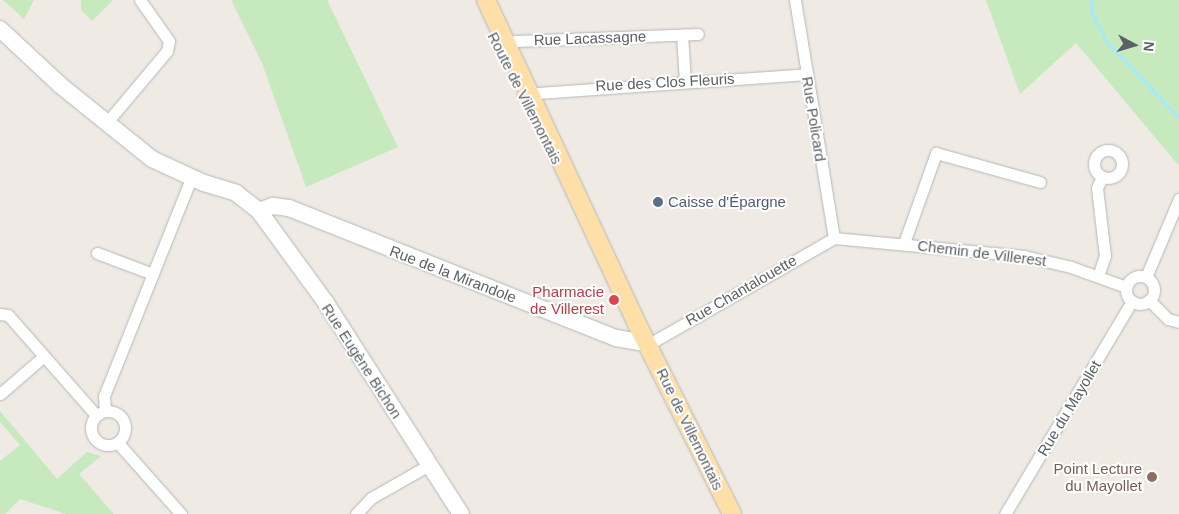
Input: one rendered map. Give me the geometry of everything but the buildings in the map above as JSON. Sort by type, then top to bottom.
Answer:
[{"type":"main road","name":"Route de Villemontais","points":[[476,0],[503,44]]},
{"type":"main road","name":"Route de Villemontais","points":[[486,0],[503,44],[649,344]]},
{"type":"main road","name":"Rue de Villemontais","points":[[649,344],[732,514]]},
{"type":"street","points":[[108,121],[167,52],[169,41],[140,0]]},
{"type":"street","name":"Rue Policard","points":[[796,0],[834,238]]},
{"type":"street","points":[[0,16],[18,39]]},
{"type":"street","points":[[0,29],[18,39]]},
{"type":"street","name":"Rue Lacassagne","points":[[503,44],[698,34]]},
{"type":"street","points":[[682,35],[685,81]]},
{"type":"street","name":"Rue Eugène Bichon","points":[[18,39],[152,159],[191,178],[236,193],[259,211],[326,303],[461,514]]},
{"type":"street","name":"Rue des Clos Fleuris","points":[[526,92],[807,74]]},
{"type":"street","points":[[904,243],[936,153],[1040,182]]},
{"type":"street","points":[[1098,276],[1105,256],[1097,188],[1102,177]]},
{"type":"street","points":[[2,314],[101,413],[116,413],[124,422],[125,433],[118,443],[107,446],[92,437],[90,425],[101,413],[104,396],[191,178]]},
{"type":"street","points":[[1146,277],[1179,199]]},
{"type":"street","name":"Rue de la Mirandole","points":[[259,211],[273,206],[289,208],[616,338],[649,344]]},
{"type":"street","name":"Chemin de Villerest","points":[[834,238],[904,243],[1024,256],[1098,276],[1126,287]]},
{"type":"street","name":"Rue Chantalouette","points":[[649,344],[834,238]]},
{"type":"street","points":[[97,253],[153,274]]},
{"type":"street","points":[[1146,277],[1135,276],[1126,287],[1132,301],[1149,300],[1168,319],[1179,322]]},
{"type":"street","points":[[1146,277],[1154,290],[1149,300]]},
{"type":"street","name":"Rue du Mayollet","points":[[1005,514],[1132,301]]},
{"type":"street","points":[[0,394],[44,356]]},
{"type":"street","points":[[118,443],[181,514]]},
{"type":"street","points":[[356,514],[371,498],[429,465]]},
{"type":"green space","points":[[3,0],[34,0],[24,19]]},
{"type":"green space","points":[[81,0],[113,0],[92,21],[81,10]]},
{"type":"green space","points":[[231,0],[327,0],[398,147],[306,187],[262,63]]},
{"type":"green space","points":[[986,0],[1179,0],[1179,166],[1076,43],[1020,94]]},
{"type":"green space","points":[[0,411],[57,479],[87,452],[101,456],[79,474],[114,514],[66,514],[20,499],[5,514],[0,514],[0,461],[20,445],[0,422]]},
{"type":"waterway","points":[[1091,0],[1092,13],[1106,41],[1179,118]]},
{"type":"place","name":"Caisse d'Épargne","points":[[658,202]]},
{"type":"place","name":"Pharmacie de Villerest","points":[[614,300]]},
{"type":"place","name":"Point Lecture du Mayollet","points":[[1152,477]]}]
